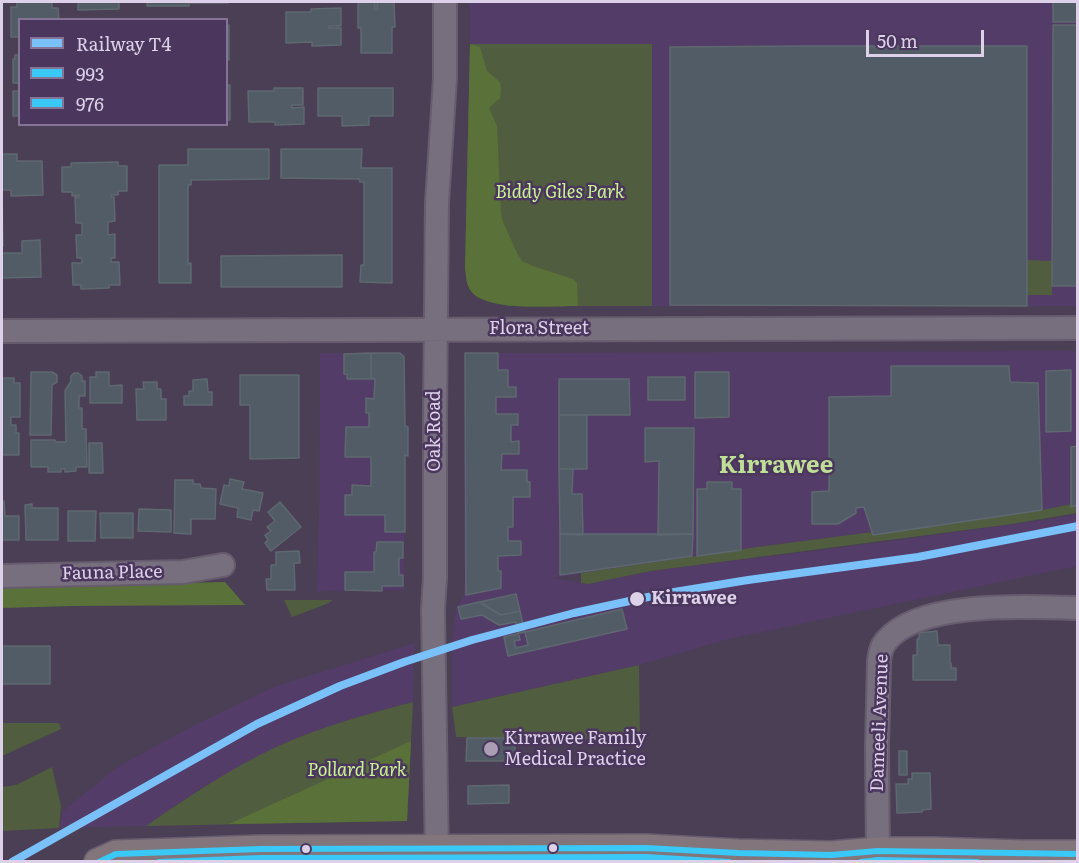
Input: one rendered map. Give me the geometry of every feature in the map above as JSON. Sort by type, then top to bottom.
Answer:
[{"type":"main road","points":[[98,861],[116,854],[260,849],[437,855],[646,848],[830,858],[933,851],[1077,854]]},
{"type":"street","name":"Oak Road","points":[[437,855],[433,609],[437,202],[445,78],[445,2]]},
{"type":"street","name":"Flora Street","points":[[2,331],[1077,328]]},
{"type":"street","name":"Fauna Place","points":[[2,576],[183,572],[223,565]]},
{"type":"street","name":"Dameeli Avenue","points":[[878,856],[879,661],[881,648],[886,640],[897,630],[910,623],[936,615],[1004,608],[1077,608]]},
{"type":"shaded area","points":[[470,2],[1077,2],[1077,306],[652,306],[652,44],[470,44]]},
{"type":"shaded area","points":[[1077,351],[1077,503],[1042,510],[757,547],[554,578],[588,584],[657,570],[830,549],[1077,514],[1077,566],[729,639],[639,665],[452,707],[452,644],[456,607],[464,596],[464,353]]},
{"type":"shaded area","points":[[320,353],[404,353],[404,590],[317,591]]},
{"type":"shaded area","points":[[415,643],[413,702],[301,736],[201,788],[146,826],[59,828],[63,811],[116,768],[192,726],[276,686]]},
{"type":"green space","name":"Biddy Giles Park","points":[[470,44],[652,44],[652,306],[509,306],[486,301],[476,296],[469,288],[465,268]]},
{"type":"green space","points":[[470,44],[480,47],[487,71],[500,82],[500,98],[489,108],[497,126],[503,222],[522,261],[573,279],[577,283],[578,306],[505,305],[479,298],[468,285],[465,268]]},
{"type":"green space","points":[[1027,260],[1052,261],[1052,295],[1027,295]]},
{"type":"green space","points":[[1077,503],[1077,513],[1012,524],[651,571],[588,584],[581,583],[581,573],[757,547],[1042,510]]},
{"type":"green space","points":[[225,582],[245,605],[2,608],[2,587]]},
{"type":"green space","points":[[284,600],[332,600],[292,617]]},
{"type":"green space","points":[[639,665],[640,740],[456,737],[452,707]]},
{"type":"green space","name":"Pollard Park","points":[[413,702],[407,821],[146,826],[221,776],[281,745],[343,722]]},
{"type":"green space","points":[[2,723],[59,723],[61,729],[2,756]]},
{"type":"green space","points":[[411,741],[407,821],[229,824]]},
{"type":"green space","points":[[52,767],[61,806],[59,828],[2,831],[2,787],[16,785]]},
{"type":"building","points":[[17,2],[52,2],[52,8],[58,8],[59,18],[18,18],[18,37],[11,37],[11,7],[17,7]]},
{"type":"building","points":[[78,2],[119,2],[119,9],[78,10]]},
{"type":"building","points":[[147,2],[228,2],[228,3],[147,6]]},
{"type":"building","points":[[358,2],[375,2],[375,10],[377,10],[377,2],[394,2],[395,27],[392,27],[392,53],[361,53]]},
{"type":"building","points":[[1053,2],[1078,2],[1078,22],[1053,22]]},
{"type":"building","points":[[341,8],[341,26],[329,26],[329,28],[341,28],[341,45],[312,46],[312,42],[286,43],[286,12],[311,12],[311,9]]},
{"type":"building","points":[[228,25],[229,25],[228,60]]},
{"type":"building","points":[[1053,25],[1078,25],[1078,286],[1052,286]]},
{"type":"building","points":[[1027,46],[1027,306],[670,305],[670,47]]},
{"type":"building","points":[[15,55],[18,55],[18,83],[13,83],[13,59]]},
{"type":"building","points":[[228,85],[230,85],[230,120],[228,120]]},
{"type":"building","points":[[274,88],[303,88],[303,105],[292,105],[292,108],[304,107],[304,124],[275,125],[275,122],[249,122],[248,91],[274,91]]},
{"type":"building","points":[[318,88],[393,88],[393,116],[369,116],[369,125],[342,126],[342,116],[318,116]]},
{"type":"building","points":[[13,91],[18,91],[18,116],[13,116]]},
{"type":"building","points":[[188,149],[269,149],[269,179],[191,180],[191,185],[188,185],[188,264],[191,263],[191,283],[159,283],[159,165],[188,165]]},
{"type":"building","points":[[281,149],[362,149],[361,168],[392,168],[392,283],[360,282],[361,265],[364,265],[364,182],[360,182],[359,179],[281,178]]},
{"type":"building","points":[[2,154],[17,154],[17,161],[42,161],[43,195],[11,196],[11,190],[2,190]]},
{"type":"building","points":[[118,162],[118,166],[127,166],[127,191],[118,191],[118,195],[111,195],[114,197],[115,221],[108,222],[108,235],[115,234],[115,258],[111,258],[111,262],[119,262],[120,285],[109,285],[109,288],[81,289],[81,285],[73,285],[72,263],[82,263],[82,258],[77,258],[76,235],[82,235],[82,223],[76,223],[75,197],[79,195],[72,196],[72,192],[62,192],[62,167],[71,167],[71,163]]},
{"type":"building","points":[[2,190],[3,246],[2,246]]},
{"type":"building","points":[[40,240],[41,277],[2,278],[2,253],[22,253],[22,241]]},
{"type":"building","points":[[342,255],[342,287],[221,287],[221,256]]},
{"type":"building","points":[[371,353],[371,379],[347,379],[347,374],[344,374],[344,354]]},
{"type":"building","points":[[371,353],[400,353],[404,357],[405,426],[408,427],[408,456],[405,455],[405,532],[385,532],[385,515],[345,515],[345,495],[352,495],[352,485],[371,486],[371,457],[345,457],[346,427],[369,427],[366,398],[374,399],[375,379],[371,379]]},
{"type":"building","points":[[465,353],[498,353],[498,370],[508,370],[508,387],[516,387],[516,397],[496,397],[496,414],[518,414],[518,425],[511,425],[511,442],[519,441],[519,454],[502,454],[501,470],[527,470],[527,482],[530,482],[530,497],[513,497],[513,527],[508,527],[508,541],[521,541],[521,555],[498,556],[501,588],[466,595]]},
{"type":"building","points":[[891,366],[1009,366],[1010,382],[1038,383],[1042,510],[873,535],[864,507],[856,508],[856,513],[838,524],[812,524],[812,492],[829,491],[829,397],[891,396]]},
{"type":"building","points":[[1071,370],[1071,431],[1046,432],[1046,371]]},
{"type":"building","points":[[31,372],[52,372],[57,375],[57,382],[52,385],[51,435],[30,435]]},
{"type":"building","points":[[96,372],[109,372],[109,386],[122,385],[122,403],[90,403],[90,377],[96,377]]},
{"type":"building","points":[[695,372],[729,372],[729,417],[695,418]]},
{"type":"building","points":[[74,373],[78,373],[82,376],[82,381],[85,381],[85,396],[79,396],[79,408],[82,408],[82,429],[86,429],[87,467],[76,467],[76,471],[65,472],[65,469],[61,469],[61,472],[48,472],[48,467],[31,467],[31,440],[66,442],[65,391]]},
{"type":"building","points":[[240,375],[299,375],[299,458],[250,459],[250,405],[240,405]]},
{"type":"building","points":[[648,377],[685,377],[685,400],[648,400]]},
{"type":"building","points":[[2,378],[14,378],[14,383],[20,383],[20,417],[11,417],[11,425],[16,425],[16,433],[19,433],[19,455],[2,455]]},
{"type":"building","points":[[207,379],[208,392],[212,392],[212,405],[184,405],[184,396],[189,396],[189,391],[193,391],[193,380]]},
{"type":"building","points":[[559,379],[629,379],[630,415],[559,415]]},
{"type":"building","points":[[143,382],[157,382],[157,389],[161,389],[161,399],[166,399],[166,420],[137,420],[136,389],[144,389]]},
{"type":"building","points":[[559,415],[587,415],[587,469],[559,469]]},
{"type":"building","points":[[645,428],[694,428],[693,534],[658,535],[659,461],[645,462]]},
{"type":"building","points":[[89,443],[102,443],[103,473],[89,473]]},
{"type":"building","points":[[1078,446],[1078,505],[1071,507],[1071,447]]},
{"type":"building","points":[[559,469],[573,469],[572,494],[582,494],[583,535],[560,534]]},
{"type":"building","points":[[230,479],[244,482],[242,489],[263,493],[259,511],[253,510],[251,520],[237,517],[238,508],[220,504],[224,485],[229,486]]},
{"type":"building","points":[[175,480],[193,480],[193,484],[200,484],[201,488],[216,489],[215,519],[191,519],[191,534],[174,533]]},
{"type":"building","points":[[707,482],[732,482],[732,489],[741,489],[741,550],[697,556],[697,489],[707,489]]},
{"type":"building","points":[[2,501],[4,501],[5,516],[19,516],[19,540],[2,540]]},
{"type":"building","points":[[280,502],[301,527],[271,551],[265,543],[268,540],[265,535],[271,531],[267,527],[275,521],[268,512]]},
{"type":"building","points":[[32,504],[32,508],[58,508],[58,540],[26,540],[25,505]]},
{"type":"building","points":[[139,509],[171,510],[171,532],[138,531]]},
{"type":"building","points":[[68,511],[96,511],[95,541],[68,541]]},
{"type":"building","points":[[100,513],[133,513],[133,538],[101,538]]},
{"type":"building","points":[[560,534],[693,534],[692,556],[560,575]]},
{"type":"building","points":[[377,542],[403,542],[403,558],[399,558],[399,575],[403,575],[403,586],[382,586],[382,591],[345,590],[345,572],[374,572],[374,552],[376,552]]},
{"type":"building","points":[[299,551],[300,563],[294,563],[295,590],[267,590],[266,579],[271,579],[271,565],[276,565],[276,552]]},
{"type":"building","points":[[516,594],[520,611],[501,615],[479,602]]},
{"type":"building","points":[[479,602],[501,615],[520,611],[528,645],[516,648],[514,641],[520,640],[516,622],[499,625],[482,615],[461,619],[458,607]]},
{"type":"building","points":[[622,609],[627,629],[508,656],[504,637]]},
{"type":"building","points":[[937,631],[938,645],[950,645],[950,663],[951,668],[956,668],[956,680],[913,680],[913,655],[917,655],[919,633]]},
{"type":"building","points":[[2,646],[50,646],[50,684],[2,684]]},
{"type":"building","name":"Kirrawee Family Medical Practice","points":[[467,738],[515,738],[515,761],[466,761]]},
{"type":"building","points":[[899,751],[907,751],[907,775],[899,775]]},
{"type":"building","points":[[912,773],[930,773],[931,809],[922,810],[922,812],[897,813],[896,784],[908,784],[908,779],[912,779]]},
{"type":"building","name":"Kirrawee Family Medical Practice","points":[[509,785],[509,803],[468,804],[468,786]]},
{"type":"rail line","name":"T4","points":[[12,862],[257,724],[340,686],[472,640],[574,613],[662,594],[918,557],[1078,526]]},
{"type":"transit line","name":"993","points":[[99,862],[116,854],[260,849],[646,848],[831,855],[878,851],[1078,854]]},
{"type":"transit line","name":"976","points":[[159,862],[260,858],[646,857],[729,862]]},
{"type":"transit line","name":"976","points":[[861,862],[878,860],[977,862]]},
{"type":"place","name":"Kirrawee","points":[[637,599]]},
{"type":"place","name":"Kirrawee Family Medical Practice","points":[[491,749]]},
{"type":"district","name":"Kirrawee","points":[[776,466]]}]
